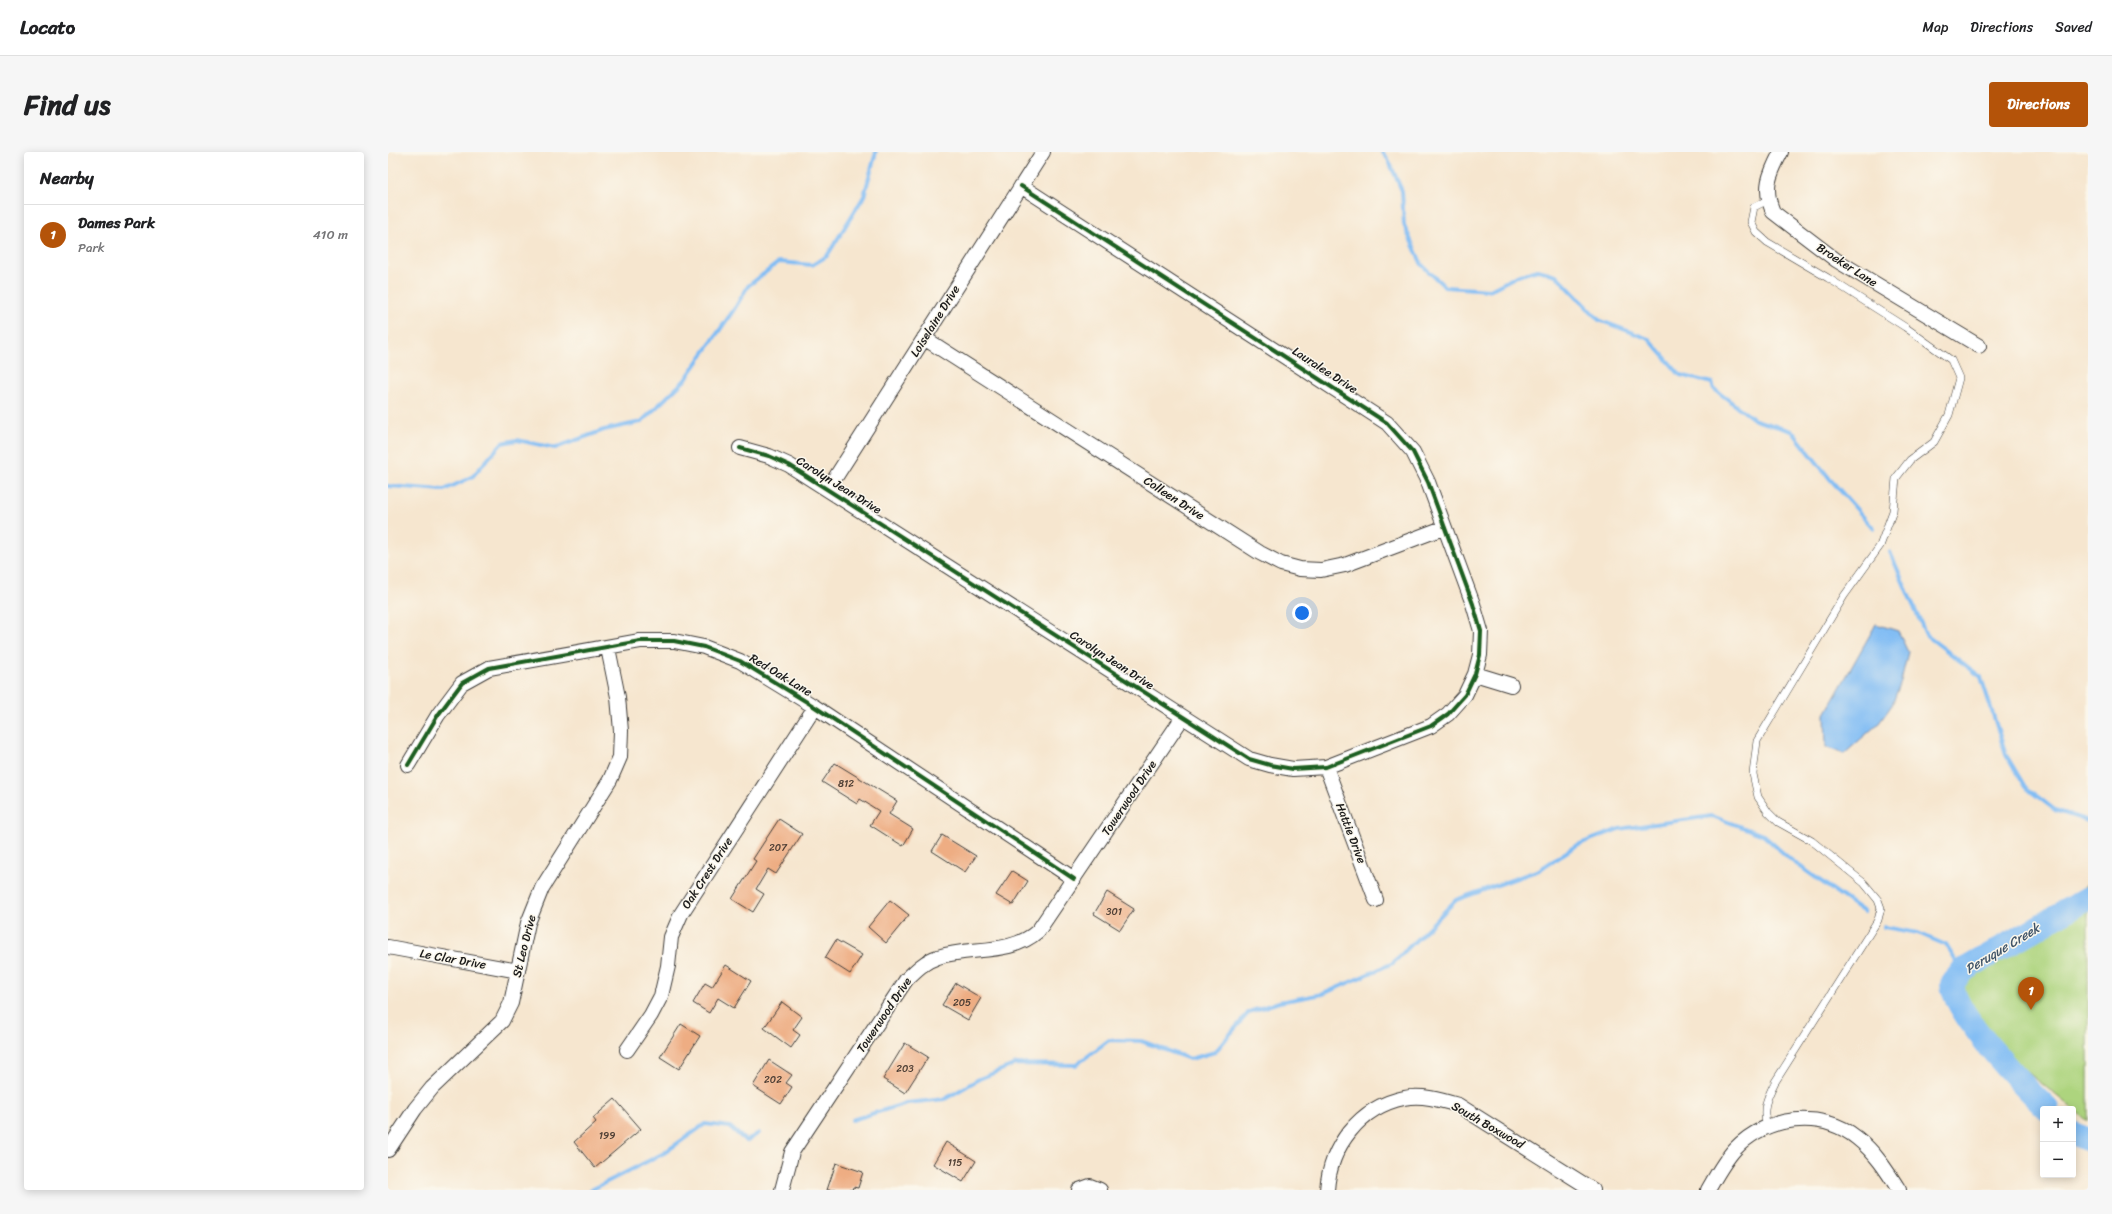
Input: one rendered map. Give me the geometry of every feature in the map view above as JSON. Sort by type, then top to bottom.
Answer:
[{"type":"street","name":"Loiselaine Drive","points":[[828,490],[1043,152]]},
{"type":"street","points":[[1768,200],[1767,187],[1772,170],[1781,152]]},
{"type":"street","name":"Lauralee Drive","points":[[1021,186],[1387,423],[1413,452],[1428,482],[1473,604],[1480,631],[1480,655],[1475,674]]},
{"type":"street","name":"Broeker Lane","points":[[1768,200],[1773,212],[1782,220],[1836,260],[1979,346]]},
{"type":"street","name":"Colleen Drive","points":[[924,338],[1260,553],[1281,564],[1300,569],[1322,570],[1344,565],[1444,528]]},
{"type":"street","name":"Carolyn Jean Drive","points":[[740,448],[769,456],[788,465],[1183,717],[1249,758],[1270,766],[1293,769],[1326,767],[1431,726],[1448,714],[1465,695],[1475,674]]},
{"type":"street","name":"Red Oak Lane","points":[[408,765],[438,715],[462,683],[489,668],[647,641],[674,641],[704,647],[740,661],[815,707],[1074,879]]},
{"type":"street","name":"St Leo Drive","points":[[388,1150],[432,1088],[484,1040],[502,1021],[510,1003],[528,923],[542,888],[610,780],[620,757],[621,724],[608,648]]},
{"type":"street","points":[[1475,674],[1511,685]]},
{"type":"street","name":"Oak Crest Drive","points":[[627,1050],[651,1015],[661,996],[668,966],[671,937],[681,914],[815,707]]},
{"type":"street","name":"Towerwood Drive","points":[[782,1190],[792,1152],[906,980],[920,966],[938,957],[1014,945],[1028,941],[1038,931],[1074,879],[1183,717]]},
{"type":"street","name":"Hattie Drive","points":[[1326,767],[1376,900]]},
{"type":"street","name":"Le Clar Drive","points":[[388,947],[518,971]]},
{"type":"street","name":"South Boxwood","points":[[1327,1190],[1329,1171],[1337,1152],[1346,1134],[1359,1121],[1389,1103],[1404,1098],[1424,1098],[1441,1100],[1458,1105],[1594,1190]]},
{"type":"street","points":[[1708,1190],[1735,1150],[1748,1138],[1783,1122],[1815,1120],[1844,1130],[1857,1137],[1881,1163],[1899,1190]]},
{"type":"street","points":[[1079,1190],[1090,1186],[1100,1190]]},
{"type":"lane","points":[[1767,1128],[1763,1113],[1766,1101],[1775,1082],[1878,920],[1881,908],[1878,900],[1864,883],[1812,841],[1778,822],[1768,812],[1758,797],[1753,774],[1757,741],[1844,596],[1880,546],[1893,511],[1896,478],[1910,460],[1934,442],[1949,415],[1959,378],[1951,360],[1828,278],[1767,242],[1756,232],[1751,222],[1754,207],[1768,200]]},
{"type":"green space","points":[[2088,883],[2088,1121],[2076,1111],[2076,1106],[2069,1106],[1990,1042],[1958,978],[1984,952],[2052,917]]},
{"type":"water","points":[[1876,624],[1898,631],[1908,652],[1901,681],[1892,705],[1879,723],[1844,754],[1826,747],[1825,714]]},
{"type":"building","points":[[835,763],[897,801],[889,814],[913,829],[903,846],[870,825],[879,811],[860,799],[857,804],[822,782]]},
{"type":"building","points":[[779,819],[802,834],[776,874],[768,869],[756,889],[764,894],[753,912],[732,899],[756,861],[753,859]]},
{"type":"building","points":[[942,835],[976,856],[965,872],[932,851]]},
{"type":"building","points":[[1012,871],[1028,881],[1013,905],[996,895]]},
{"type":"building","points":[[1107,892],[1134,909],[1120,930],[1094,914]]},
{"type":"building","points":[[890,900],[909,915],[886,943],[868,927]]},
{"type":"building","points":[[836,940],[862,955],[850,974],[825,958]]},
{"type":"building","points":[[726,965],[751,981],[734,1008],[718,998],[709,1013],[693,1003],[705,983],[712,987]]},
{"type":"building","points":[[956,983],[981,998],[968,1020],[942,1005]]},
{"type":"building","points":[[782,1002],[802,1017],[793,1030],[800,1035],[791,1048],[764,1028]]},
{"type":"building","points":[[681,1024],[700,1036],[679,1069],[660,1057]]},
{"type":"building","points":[[905,1043],[928,1057],[905,1093],[883,1079]]},
{"type":"building","points":[[769,1060],[792,1075],[786,1083],[792,1087],[781,1104],[753,1086]]},
{"type":"building","points":[[615,1099],[641,1129],[595,1168],[574,1142],[596,1122],[593,1118]]},
{"type":"building","points":[[946,1142],[976,1161],[963,1182],[933,1164]]},
{"type":"building","points":[[836,1163],[863,1172],[858,1188],[853,1187],[852,1190],[827,1190]]},
{"type":"waterway","points":[[388,486],[444,490],[472,477],[502,443],[517,440],[555,448],[604,430],[641,422],[685,380],[735,308],[748,286],[779,262],[812,265],[827,256],[864,196],[876,152]]},
{"type":"waterway","points":[[1382,152],[1388,159],[1402,191],[1404,225],[1422,265],[1445,287],[1490,290],[1517,276],[1538,270],[1556,275],[1599,320],[1649,339],[1680,375],[1712,383],[1714,389],[1755,420],[1792,431],[1830,479],[1874,529]]},
{"type":"waterway","points":[[1890,552],[1926,635],[1981,677],[2006,755],[2025,787],[2055,810],[2088,821]]},
{"type":"waterway","points":[[852,1120],[907,1103],[945,1099],[979,1079],[1016,1064],[1076,1065],[1109,1040],[1141,1041],[1190,1059],[1215,1052],[1249,1012],[1279,1002],[1323,994],[1393,963],[1456,900],[1539,870],[1577,845],[1619,829],[1712,816],[1763,835],[1791,860],[1864,912]]},
{"type":"waterway","name":"Peruque Creek","points":[[2044,1106],[2022,1084],[1977,1031],[1956,998],[1952,984],[1962,971],[2088,898]]},
{"type":"waterway","points":[[1884,927],[1918,933],[1946,945],[1962,971]]},
{"type":"waterway","points":[[591,1190],[664,1153],[705,1124],[730,1127],[746,1141],[759,1133]]},
{"type":"waterway","name":"Peruque Creek","points":[[2076,1134],[2088,1140]]},
{"type":"cycle path","points":[[740,448],[769,456],[789,465],[1249,759],[1293,769],[1326,767],[1431,726],[1448,714],[1465,695],[1475,674],[1480,655],[1481,631],[1473,604],[1428,482],[1413,452],[1387,423],[1021,186]]},
{"type":"cycle path","points":[[408,765],[438,715],[462,683],[489,668],[640,641],[674,641],[704,647],[740,661],[815,707],[1074,879]]},
{"type":"place","name":"Dames Park","points":[[2031,1010]]}]
